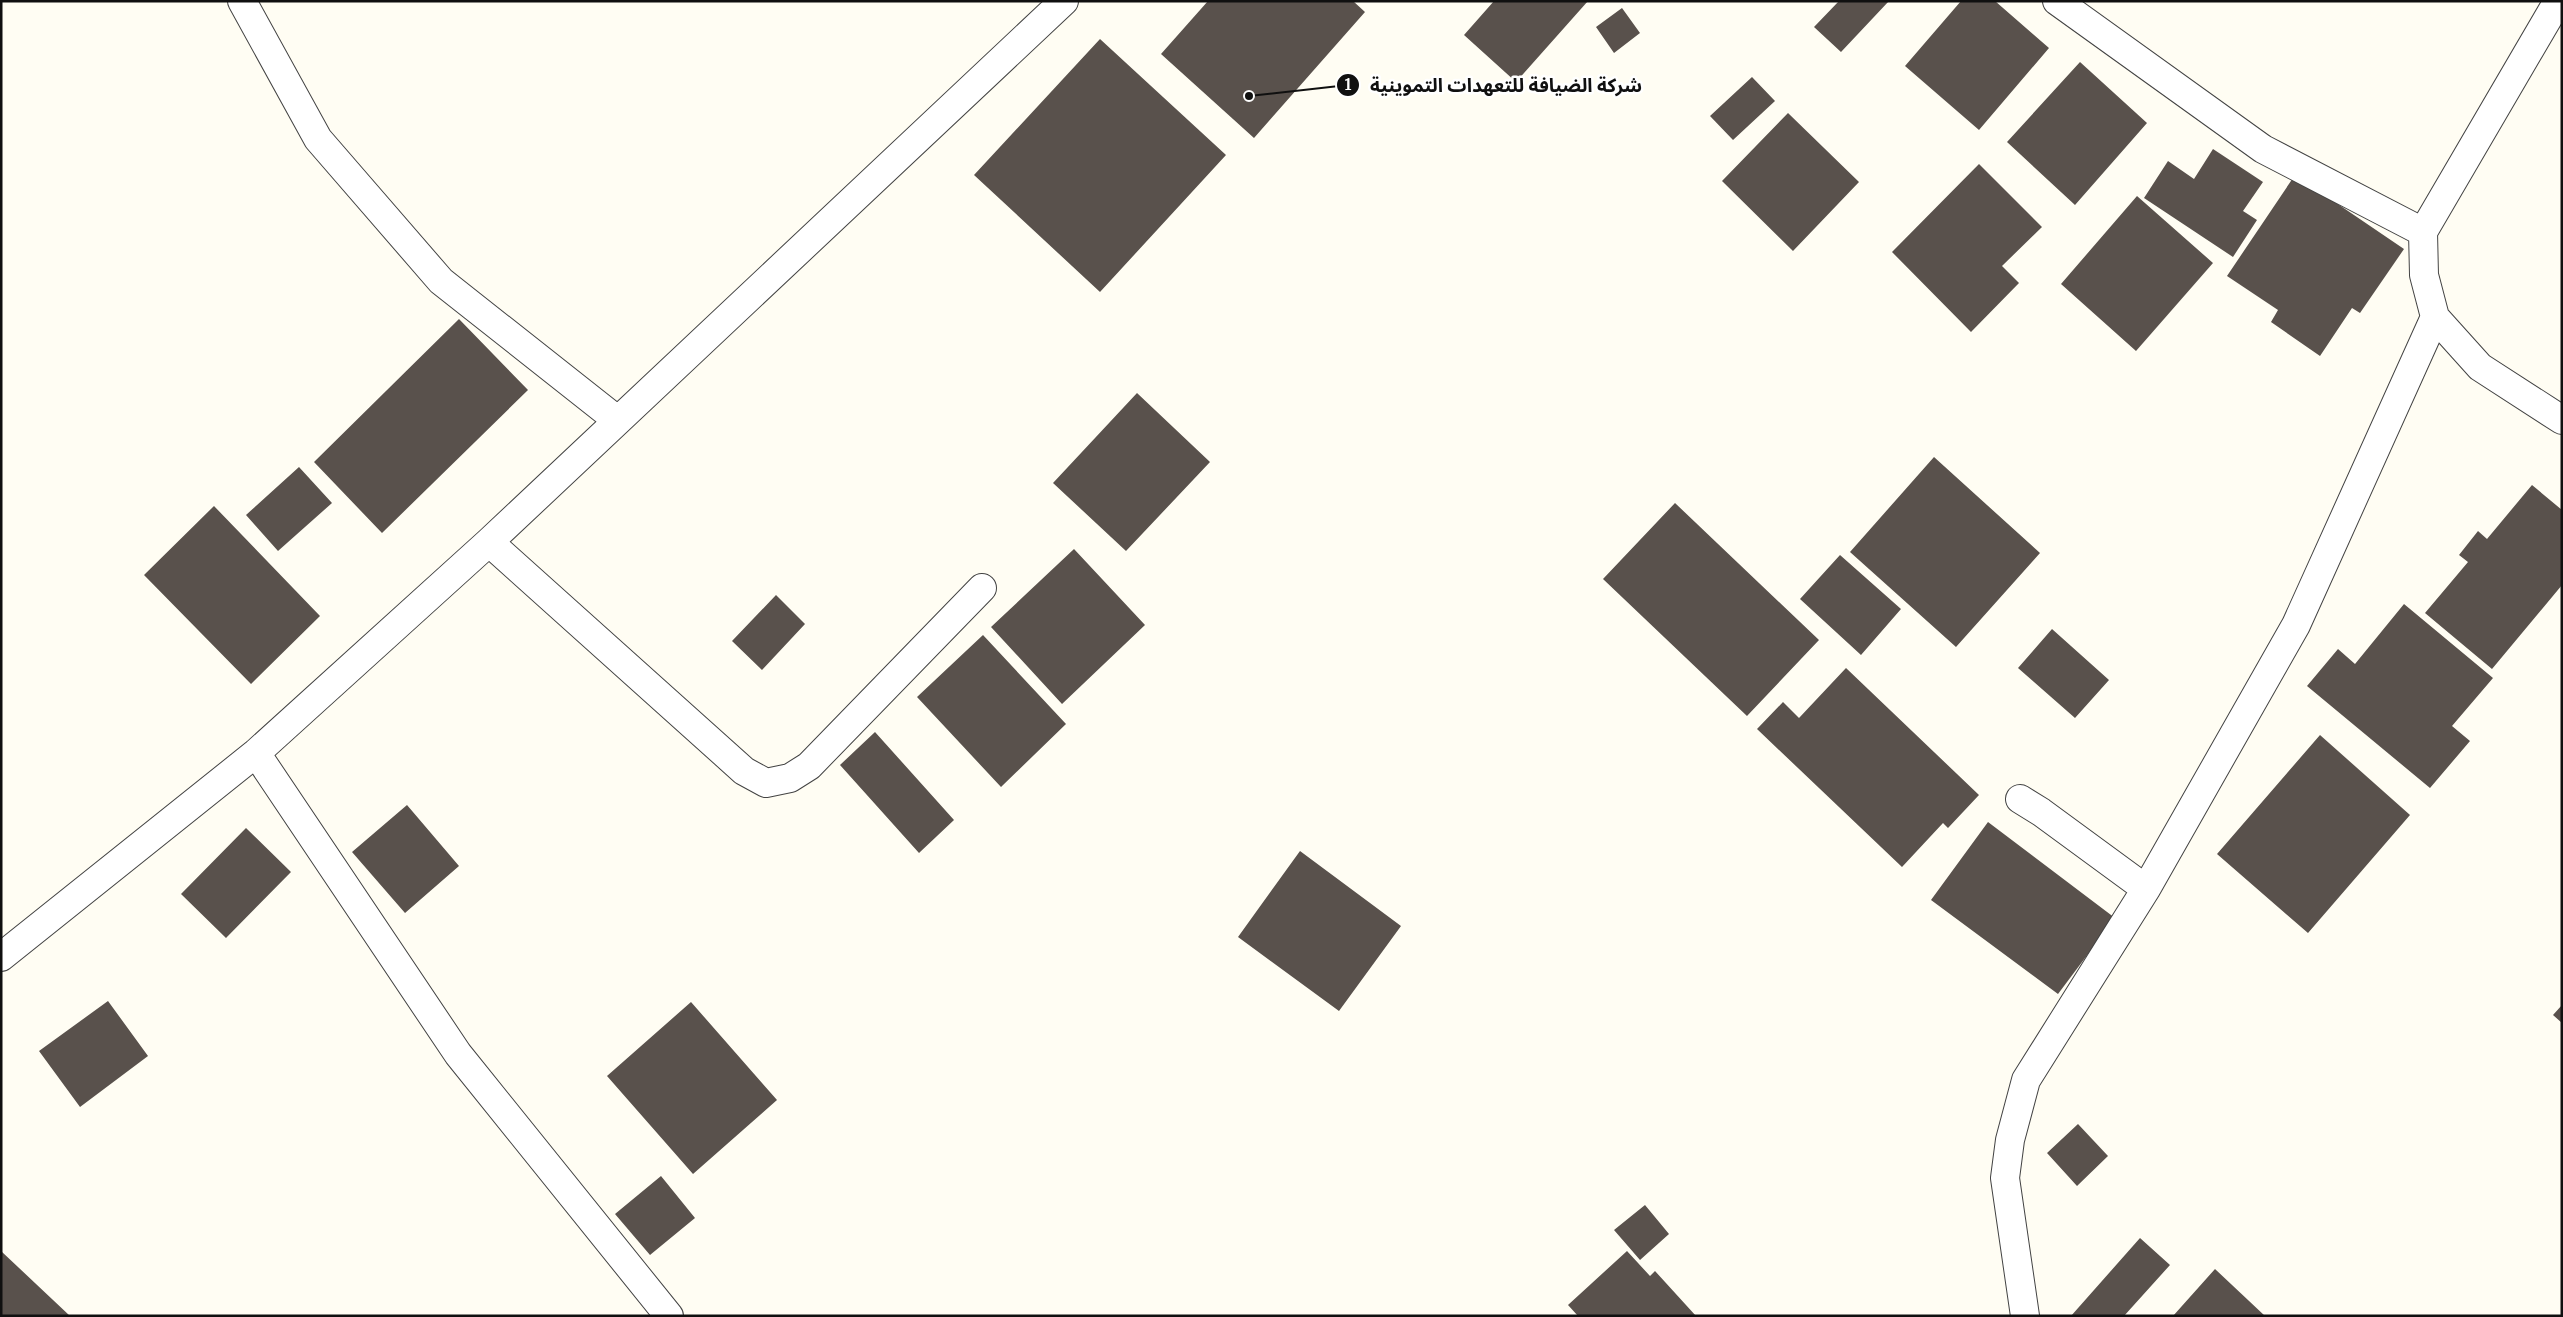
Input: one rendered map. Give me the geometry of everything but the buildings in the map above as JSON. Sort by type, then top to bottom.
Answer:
[{"type":"street","points":[[242,1],[318,139],[441,280],[617,420]]},
{"type":"street","points":[[1,957],[256,753],[490,542],[617,420],[1064,1]]},
{"type":"street","points":[[2057,1],[2263,148],[2423,232]]},
{"type":"street","points":[[2558,1],[2423,232],[2424,275],[2435,317],[2480,367],[2562,420]]},
{"type":"street","points":[[2024,1316],[2005,1178],[2010,1140],[2026,1080],[2146,889],[2296,625],[2435,317]]},
{"type":"street","points":[[490,542],[744,771],[766,782],[790,778],[809,766],[982,588]]},
{"type":"street","points":[[256,753],[458,1054],[669,1316]]},
{"type":"street","points":[[2020,799],[2041,812],[2146,889]]},
{"type":"place","name":"شركة الضيافة للتعهدات التموينية","points":[[1249,96]]}]
